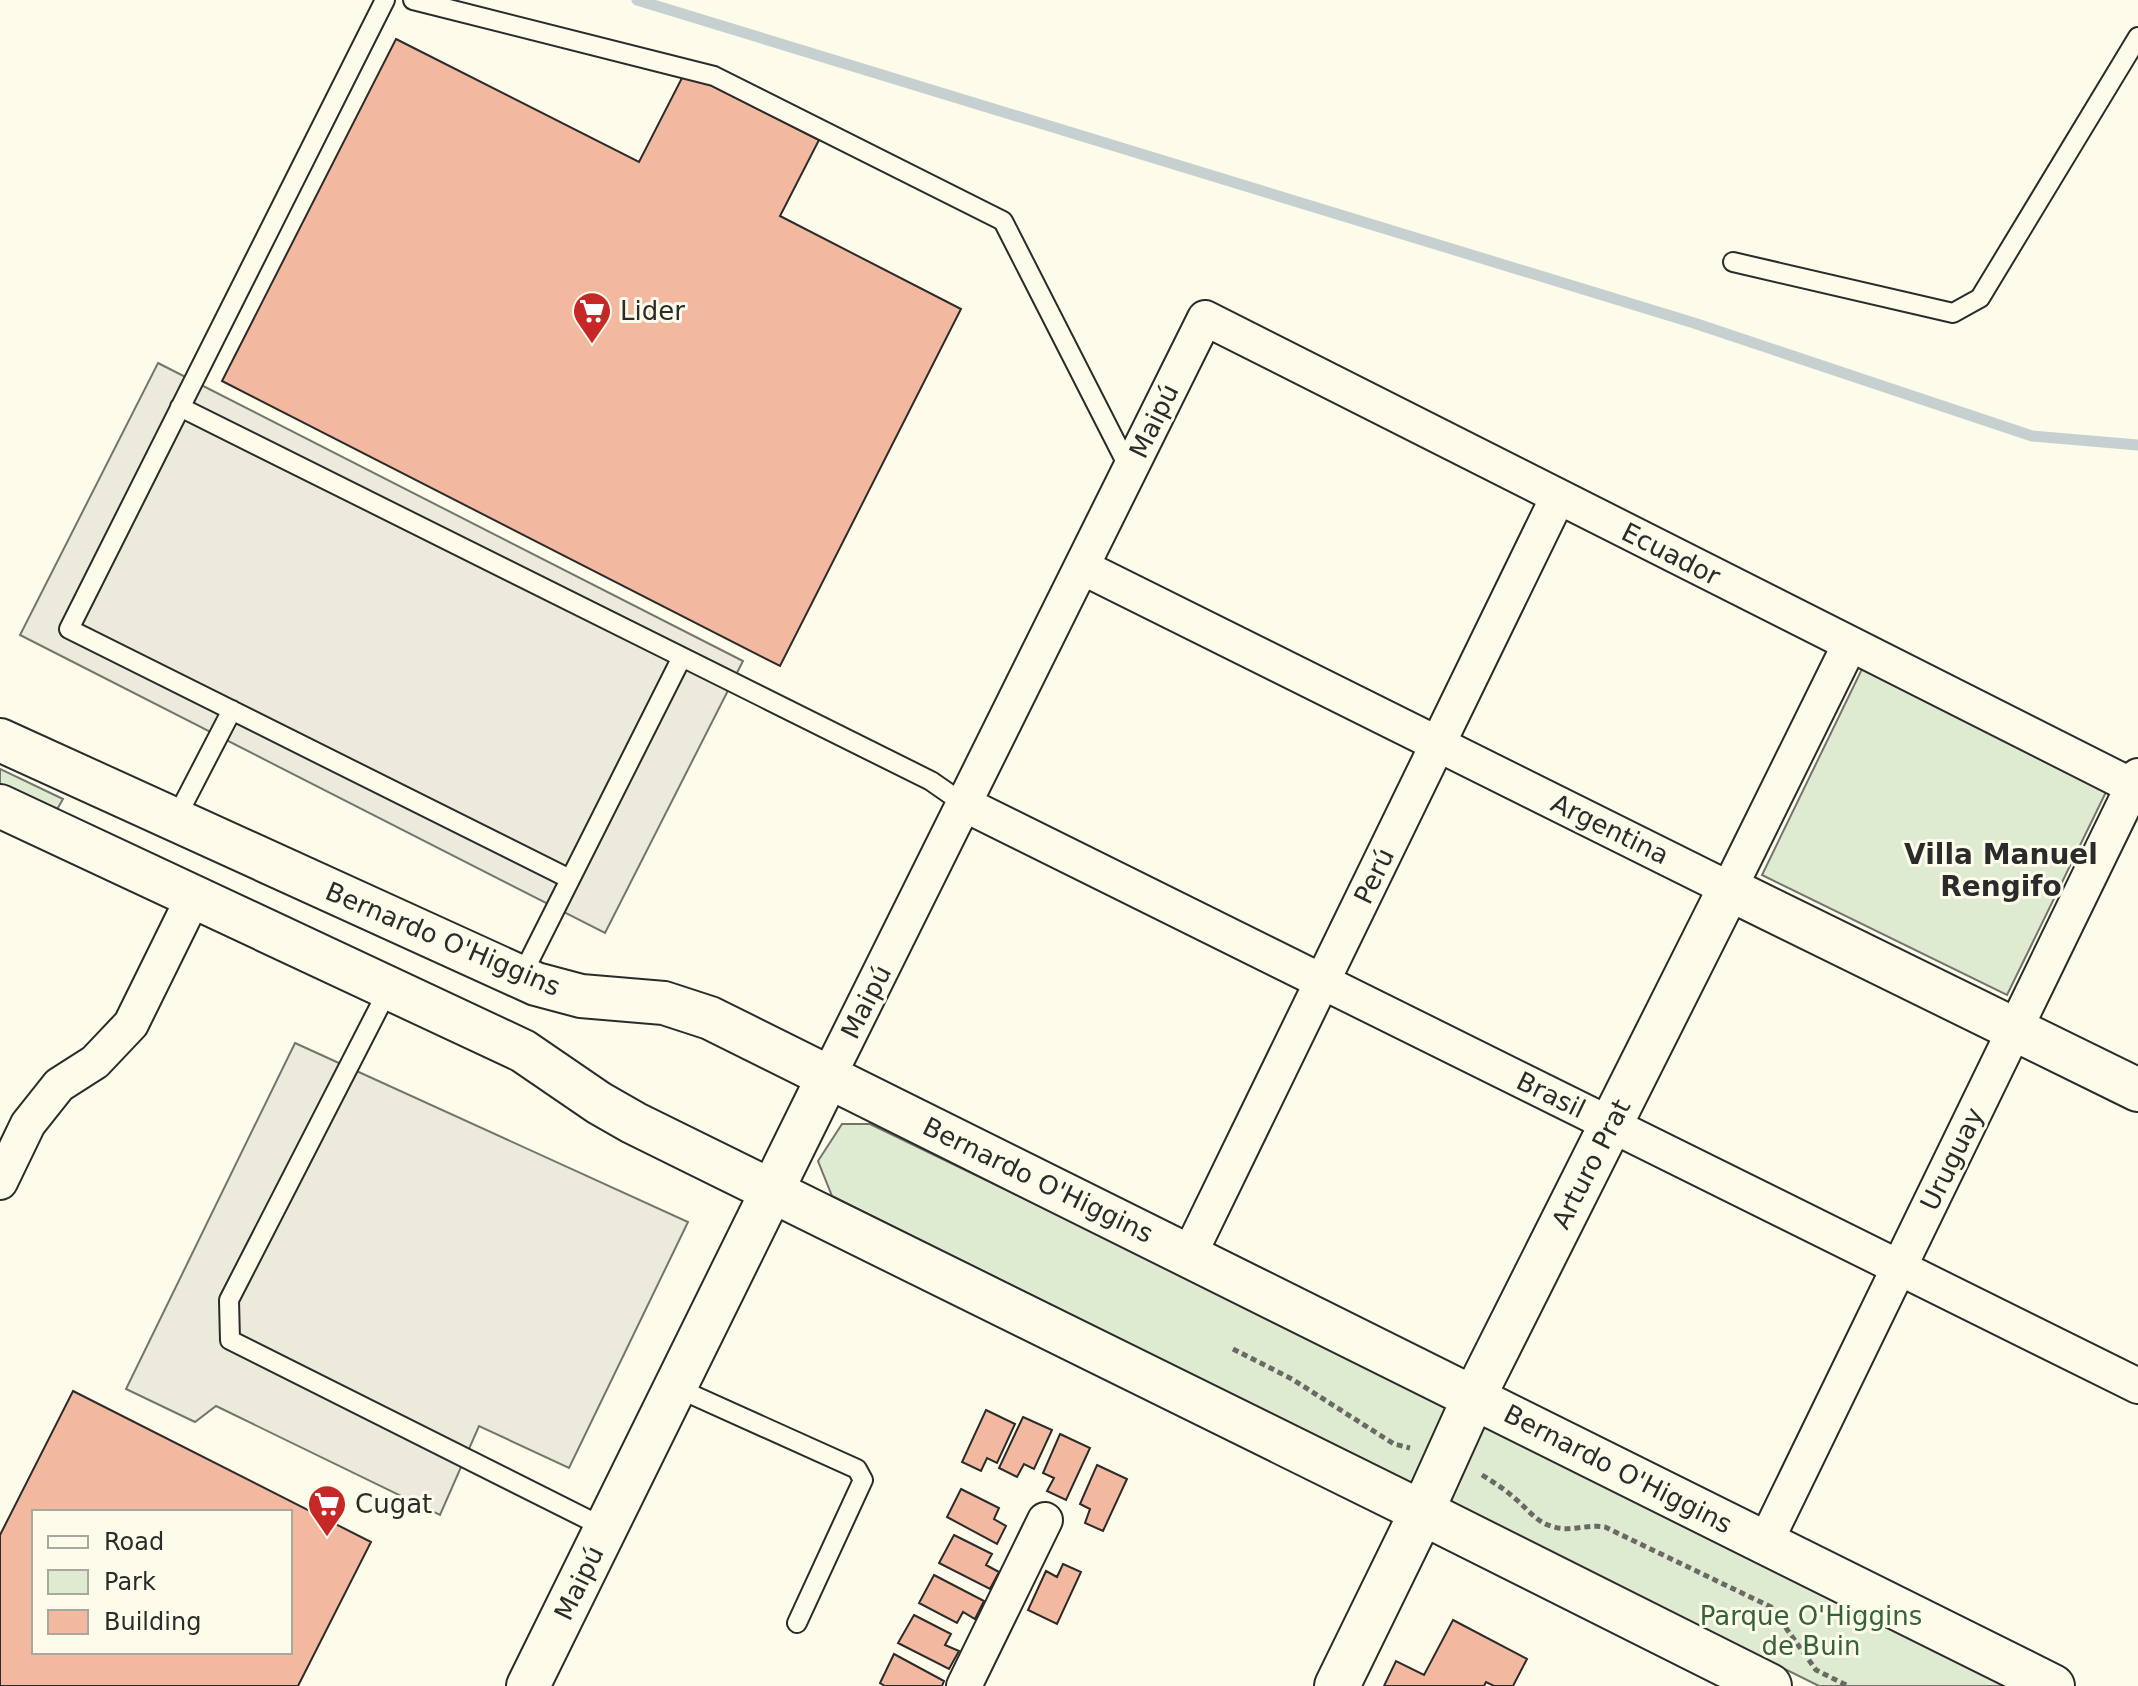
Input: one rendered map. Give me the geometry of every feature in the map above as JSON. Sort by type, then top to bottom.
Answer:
[{"type":"main road","name":"Arturo Prat","points":[[1337,1686],[1422,1512]]},
{"type":"main road","points":[[1422,1512],[1769,1686]]},
{"type":"street","name":"Maipú","points":[[528,1686],[771,1189],[1205,318]]},
{"type":"street","name":"Ecuador","points":[[1205,318],[1850,644],[2136,784]]},
{"type":"street","name":"Perú","points":[[1189,1255],[1558,497]]},
{"type":"street","name":"Argentina","points":[[1082,567],[2138,1090]]},
{"type":"street","name":"Arturo Prat","points":[[1422,1512],[1474,1397],[1850,644]]},
{"type":"street","name":"Bernardo O'Higgins","points":[[0,740],[521,977],[581,996],[643,1000],[687,1009],[829,1075],[2053,1686]]},
{"type":"street","name":"Uruguay","points":[[1765,1543],[2136,784]]},
{"type":"street","points":[[80,842],[105,788]]},
{"type":"street","name":"Brasil","points":[[964,804],[2138,1386]]},
{"type":"street","points":[[0,806],[523,1051],[617,1115],[1422,1512]]},
{"type":"street","points":[[0,1182],[28,1124],[59,1085],[95,1062],[131,1024],[194,896]]},
{"type":"street","points":[[964,1686],[1045,1520]]},
{"type":"lane","points":[[385,0],[69,629],[570,879]]},
{"type":"lane","points":[[413,0],[714,76],[1003,221],[1130,470]]},
{"type":"lane","points":[[1733,262],[1953,313],[1980,298],[2138,37]]},
{"type":"lane","points":[[180,407],[931,781],[964,804]]},
{"type":"lane","points":[[521,977],[682,657]]},
{"type":"lane","points":[[175,820],[232,710]]},
{"type":"lane","points":[[389,988],[229,1300],[230,1340],[605,1528]]},
{"type":"lane","points":[[675,1387],[857,1469],[863,1480],[797,1623]]},
{"type":"path","points":[[1233,1349],[1292,1379],[1394,1444],[1448,1455],[1494,1482],[1530,1514],[1551,1527],[1565,1530],[1605,1527],[1771,1607],[1816,1670],[1848,1686]]},
{"type":"green space","points":[[1862,669],[2107,790],[2007,995],[1762,875]]},
{"type":"green space","points":[[0,769],[63,799],[55,813],[0,786]]},
{"type":"green space","name":"Parque O'Higgins de Buin","points":[[842,1124],[870,1124],[2030,1686],[1819,1686],[832,1196],[818,1161]]},
{"type":"shaded area","points":[[158,363],[743,661],[605,933],[20,635]]},
{"type":"shaded area","points":[[295,1043],[688,1222],[569,1468],[479,1426],[440,1515],[216,1406],[195,1422],[126,1389]]},
{"type":"building","name":"Lider","points":[[396,39],[639,162],[685,72],[819,140],[780,216],[961,309],[780,666],[222,381]]},
{"type":"building","name":"Cugat","points":[[73,1391],[371,1542],[298,1686],[0,1686],[0,1535]]},
{"type":"building","points":[[986,1410],[1015,1424],[997,1463],[987,1458],[981,1471],[962,1462]]},
{"type":"building","points":[[1023,1417],[1052,1430],[1034,1469],[1024,1464],[1017,1477],[999,1468]]},
{"type":"building","points":[[1060,1434],[1090,1448],[1066,1500],[1047,1491],[1054,1478],[1043,1473]]},
{"type":"building","points":[[1097,1465],[1127,1479],[1103,1531],[1085,1523],[1090,1509],[1080,1504]]},
{"type":"building","points":[[961,1489],[999,1508],[994,1519],[1006,1526],[997,1544],[947,1517]]},
{"type":"building","points":[[954,1535],[992,1554],[986,1565],[999,1572],[990,1589],[939,1563]]},
{"type":"building","points":[[1063,1564],[1081,1572],[1057,1624],[1028,1610],[1046,1571],[1057,1577]]},
{"type":"building","points":[[934,1575],[984,1601],[975,1619],[963,1612],[957,1623],[919,1603]]},
{"type":"building","points":[[914,1615],[951,1634],[945,1645],[959,1651],[949,1669],[898,1643]]},
{"type":"building","points":[[1453,1620],[1527,1659],[1513,1686],[1494,1686],[1486,1682],[1484,1686],[1384,1686],[1396,1661],[1424,1675]]},
{"type":"building","points":[[894,1654],[944,1681],[942,1686],[885,1686],[880,1683]]},
{"type":"waterway","points":[[637,0],[1694,323],[2032,436],[2138,445]]},
{"type":"place","name":"Lider","points":[[592,345]]},
{"type":"place","name":"Cugat","points":[[327,1538]]},
{"type":"district","name":"Villa Manuel Rengifo","points":[[2001,870]]}]
